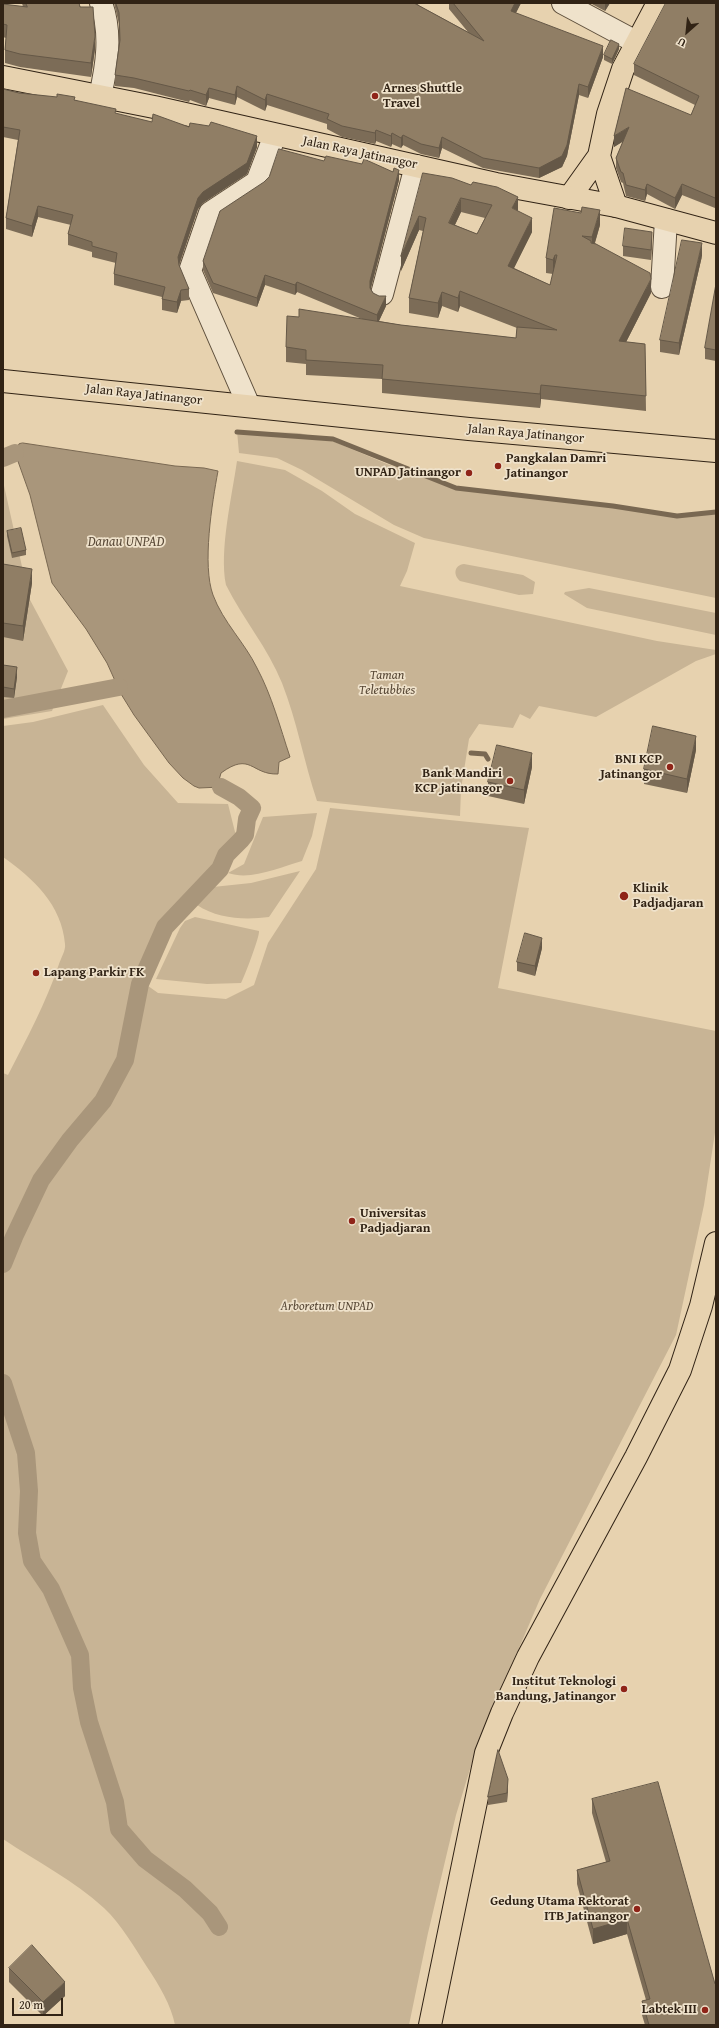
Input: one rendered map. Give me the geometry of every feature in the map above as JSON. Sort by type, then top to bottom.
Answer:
[{"type":"main road","points":[[569,198],[599,156],[614,93],[636,42],[658,3]]},
{"type":"main road","name":"Jalan Raya Jatinangor","points":[[3,77],[100,96],[503,186],[616,206],[716,232]]},
{"type":"main road","points":[[599,156],[616,206]]},
{"type":"main road","name":"Jalan Raya Jatinangor","points":[[3,381],[492,431],[716,451]]},
{"type":"main road","points":[[430,2025],[486,1753],[502,1713],[528,1657],[636,1457],[680,1370],[701,1306],[716,1243]]},
{"type":"street","points":[[100,96],[106,66],[107,36],[101,3]]},
{"type":"street","points":[[563,3],[636,42]]},
{"type":"street","points":[[249,406],[190,271],[210,213],[257,182],[275,135]]},
{"type":"street","points":[[382,294],[416,166]]},
{"type":"street","points":[[662,286],[666,220]]},
{"type":"green space","points":[[237,431],[299,433],[330,440],[387,464],[456,488],[613,506],[677,516],[716,512],[716,598],[424,538],[394,525],[302,470],[277,458],[239,453]]},
{"type":"green space","name":"Taman Teletubbies","points":[[237,461],[285,470],[322,491],[355,514],[415,543],[407,571],[400,586],[657,641],[716,650],[716,654],[696,661],[596,717],[539,706],[530,719],[520,714],[513,728],[479,724],[469,739],[461,789],[460,816],[317,801],[292,712],[282,683],[270,658],[226,585],[224,571],[225,540]]},
{"type":"green space","points":[[3,481],[29,598],[68,671],[52,711],[3,719]]},
{"type":"green space","points":[[464,564],[523,575],[535,582],[533,594],[519,595],[460,581],[456,576],[456,568]]},
{"type":"green space","points":[[589,588],[716,613],[716,635],[587,608],[564,594],[565,592]]},
{"type":"green space","name":"Arboretum UNPAD","points":[[103,705],[144,765],[178,803],[228,804],[236,836],[167,929],[144,983],[158,993],[226,999],[254,985],[268,943],[316,869],[330,808],[529,828],[498,988],[716,1031],[716,1126],[704,1205],[676,1335],[540,1599],[477,1746],[456,1815],[428,1933],[409,2025],[175,2025],[171,2010],[160,1988],[127,1936],[110,1914],[80,1889],[3,1839],[3,1073],[8,1075],[29,1034],[48,993],[65,946],[63,930],[52,905],[35,883],[3,857],[3,726],[33,722]]},
{"type":"green space","points":[[317,813],[312,836],[302,861],[275,870],[256,874],[237,875],[228,873],[244,864],[263,817]]},
{"type":"green space","points":[[300,871],[269,917],[241,918],[223,916],[205,910],[197,905],[213,887],[251,883]]},
{"type":"green space","points":[[195,917],[259,931],[255,948],[241,983],[207,984],[156,979],[180,928],[185,921]]},
{"type":"water","name":"Danau UNPAD","points":[[23,443],[218,471],[209,534],[208,567],[210,582],[217,605],[252,659],[271,701],[290,757],[279,762],[278,774],[262,771],[245,764],[239,764],[221,773],[219,780],[221,787],[199,788],[183,778],[169,763],[134,715],[121,694],[107,663],[86,629],[52,583],[30,495],[15,453],[19,444]]},
{"type":"building","points":[[26,3],[79,3],[80,7],[93,7],[95,36],[91,63],[20,54],[5,50],[7,25],[3,24],[3,4],[27,7]]},
{"type":"building","points":[[116,3],[414,3],[484,41],[453,3],[515,3],[511,11],[603,46],[588,87],[579,84],[567,145],[562,156],[539,168],[483,158],[442,137],[439,148],[421,144],[403,135],[401,138],[392,133],[391,136],[376,130],[375,133],[342,126],[327,119],[329,114],[267,94],[265,100],[237,86],[235,95],[209,88],[206,95],[190,90],[115,75],[120,40],[119,13]]},
{"type":"building","points":[[666,3],[716,3],[715,198],[682,184],[675,198],[647,184],[645,190],[626,185],[623,173],[621,172],[616,158],[629,127],[614,136],[626,88],[691,115],[699,96],[634,64]]},
{"type":"building","points":[[611,40],[619,44],[612,59],[604,55]]},
{"type":"building","points":[[3,89],[19,93],[57,97],[57,94],[75,97],[74,100],[116,109],[115,113],[152,122],[153,114],[189,127],[190,123],[209,126],[211,122],[257,136],[247,163],[203,192],[198,198],[178,257],[179,265],[189,289],[181,290],[177,302],[162,299],[165,287],[114,274],[117,253],[92,246],[92,242],[68,234],[73,215],[38,206],[32,226],[6,218],[20,130],[3,127]]},
{"type":"building","points":[[279,149],[324,161],[326,156],[362,164],[364,159],[393,172],[394,168],[399,170],[370,281],[370,288],[373,293],[379,296],[386,296],[377,315],[297,282],[295,285],[265,275],[257,298],[213,283],[203,261],[220,211],[264,182],[269,177]]},
{"type":"building","points":[[423,173],[452,178],[471,185],[473,182],[497,187],[518,197],[512,208],[532,218],[508,266],[550,285],[557,255],[555,255],[553,260],[546,258],[554,208],[581,213],[582,207],[600,210],[592,237],[582,236],[591,241],[591,243],[596,244],[650,273],[651,279],[619,341],[645,344],[646,396],[541,385],[540,394],[382,379],[383,365],[306,360],[306,350],[286,347],[287,316],[299,317],[299,309],[401,325],[516,338],[517,327],[557,330],[460,291],[458,298],[442,292],[438,303],[409,298],[426,218],[419,216],[401,256]],"holes":[[[461,198],[492,205],[477,234],[449,223]]]},
{"type":"building","points":[[625,228],[652,232],[651,250],[623,246]]},
{"type":"building","points":[[682,240],[702,243],[679,343],[660,340]]},
{"type":"building","points":[[716,284],[716,350],[705,348]]},
{"type":"building","points":[[21,528],[26,550],[12,553],[7,531]]},
{"type":"building","points":[[3,564],[32,569],[23,626],[3,623]]},
{"type":"building","points":[[3,665],[17,667],[14,689],[3,687]]},
{"type":"building","name":"BNI KCP Jatinangor","points":[[653,726],[696,736],[687,779],[644,769]]},
{"type":"building","points":[[497,745],[532,753],[524,790],[488,782]]},
{"type":"building","points":[[525,933],[542,938],[535,966],[517,962]]},
{"type":"building","points":[[498,1750],[508,1779],[507,1793],[488,1797]]},
{"type":"building","name":"Gedung Utama Rektorat ITB Jatinangor","points":[[658,1782],[716,1984],[716,2025],[649,2025],[642,2001],[650,1999],[627,1919],[593,1929],[577,1870],[610,1861],[592,1799]]},
{"type":"building","points":[[32,1945],[65,1982],[43,2002],[9,1968]]},
{"type":"waterway","points":[[237,432],[333,439],[456,488],[613,506],[677,516],[716,512]]},
{"type":"waterway","points":[[3,458],[15,453]]},
{"type":"waterway","points":[[3,709],[119,687]]},
{"type":"waterway","points":[[471,753],[485,754],[488,759]]},
{"type":"waterway","points":[[3,1264],[41,1180],[70,1140],[103,1101],[125,1060],[140,984],[165,927],[220,869],[226,855],[245,835],[247,819],[252,808],[239,797],[221,787]]},
{"type":"waterway","points":[[3,1383],[26,1453],[29,1491],[27,1533],[32,1561],[51,1589],[80,1655],[82,1688],[89,1722],[115,1802],[119,1829],[145,1859],[185,1889],[210,1913],[219,1927]]},
{"type":"place","name":"Arnes Shuttle Travel","points":[[375,96]]},
{"type":"place","name":"Pangkalan Damri Jatinangor","points":[[498,466]]},
{"type":"place","name":"UNPAD Jatinangor","points":[[469,473]]},
{"type":"place","name":"BNI KCP Jatinangor","points":[[670,767]]},
{"type":"place","name":"Bank Mandiri KCP jatinangor","points":[[510,781]]},
{"type":"place","name":"Klinik Padjadjaran","points":[[624,896]]},
{"type":"place","name":"Lapang Parkir FK","points":[[36,973]]},
{"type":"place","name":"Universitas Padjadjaran","points":[[352,1221]]},
{"type":"place","name":"Institut Teknologi Bandung, Jatinangor","points":[[624,1689]]},
{"type":"place","name":"Gedung Utama Rektorat ITB Jatinangor","points":[[637,1909]]},
{"type":"place","name":"Labtek III","points":[[705,2010]]}]
